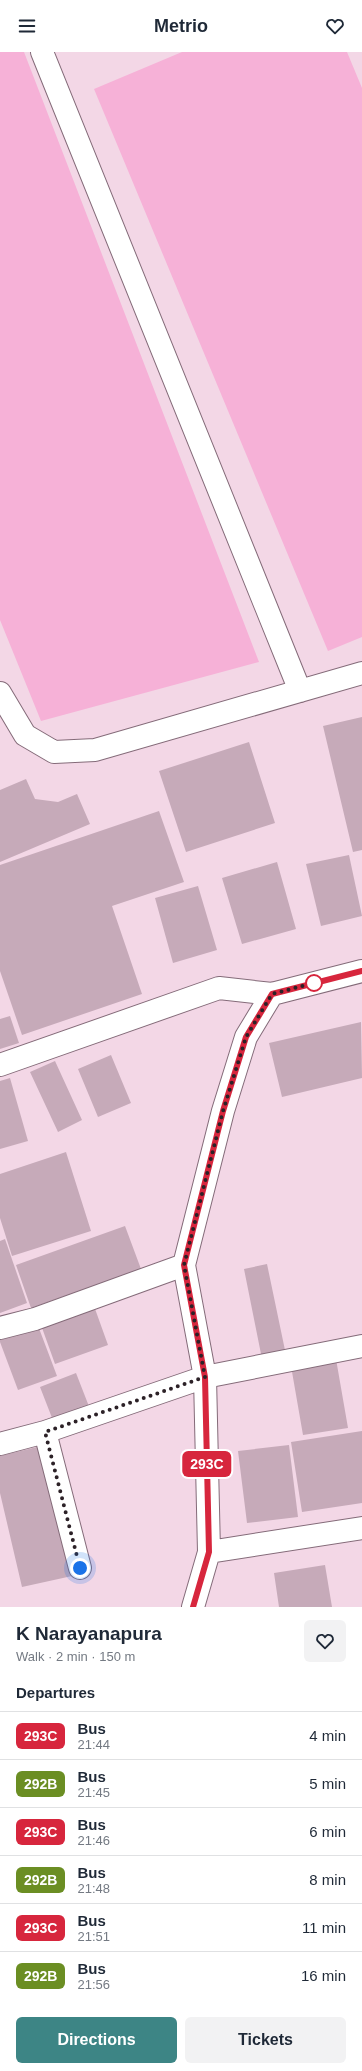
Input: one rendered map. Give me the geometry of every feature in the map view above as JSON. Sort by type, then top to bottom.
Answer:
[{"type":"street","points":[[42,52],[300,691]]},
{"type":"street","points":[[0,694],[25,735],[54,752],[95,750],[362,673]]},
{"type":"street","points":[[0,1065],[219,988],[272,994],[362,971]]},
{"type":"street","points":[[194,1607],[209,1552],[205,1377],[184,1265],[223,1111],[244,1043],[272,994]]},
{"type":"street","points":[[0,1328],[35,1319],[184,1265]]},
{"type":"street","points":[[0,1444],[45,1432],[205,1377],[362,1346]]},
{"type":"street","points":[[45,1432],[80,1568]]},
{"type":"street","points":[[209,1552],[362,1528]]},
{"type":"shaded area","points":[[0,52],[24,52],[259,662],[41,721],[0,620]]},
{"type":"shaded area","points":[[182,52],[347,52],[362,88],[362,637],[328,651],[94,89]]},
{"type":"building","points":[[362,717],[362,850],[353,852],[323,726]]},
{"type":"building","points":[[249,742],[275,823],[186,852],[159,771]]},
{"type":"building","points":[[26,779],[35,799],[58,802],[77,794],[90,824],[0,862],[0,790]]},
{"type":"building","points":[[159,811],[184,882],[112,906],[142,994],[22,1035],[0,971],[0,865]]},
{"type":"building","points":[[349,855],[362,916],[321,926],[306,864]]},
{"type":"building","points":[[277,862],[296,929],[242,944],[222,878]]},
{"type":"building","points":[[198,886],[217,950],[173,963],[155,898]]},
{"type":"building","points":[[10,1016],[19,1043],[0,1049],[0,1019]]},
{"type":"building","points":[[361,1022],[362,1078],[282,1097],[269,1043]]},
{"type":"building","points":[[111,1055],[131,1103],[98,1117],[78,1069]]},
{"type":"building","points":[[55,1061],[82,1120],[58,1132],[30,1072]]},
{"type":"building","points":[[10,1078],[28,1141],[0,1149],[0,1081]]},
{"type":"building","points":[[66,1152],[91,1231],[12,1256],[0,1218],[0,1174]]},
{"type":"building","points":[[125,1226],[141,1269],[31,1308],[16,1265]]},
{"type":"building","points":[[5,1239],[27,1303],[0,1313],[0,1241]]},
{"type":"building","points":[[267,1264],[286,1355],[262,1359],[244,1269]]},
{"type":"building","points":[[94,1306],[108,1345],[55,1364],[41,1325]]},
{"type":"building","points":[[37,1323],[57,1376],[18,1390],[0,1342],[0,1337]]},
{"type":"building","points":[[336,1359],[348,1428],[303,1435],[291,1366]]},
{"type":"building","points":[[76,1373],[90,1409],[54,1423],[40,1387]]},
{"type":"building","points":[[362,1431],[362,1503],[302,1512],[291,1442]]},
{"type":"building","points":[[289,1445],[298,1517],[247,1523],[238,1451]]},
{"type":"building","points":[[41,1446],[72,1576],[22,1587],[0,1493],[0,1456]]},
{"type":"building","points":[[325,1565],[332,1607],[279,1607],[274,1573]]},
{"type":"bus line","name":"293C","points":[[193,1607],[209,1552],[205,1377],[184,1265],[223,1111],[246,1037],[272,994],[362,971]]},
{"type":"route","points":[[80,1568],[45,1432],[205,1377],[184,1265],[223,1111],[246,1037],[272,994],[314,983]]}]
